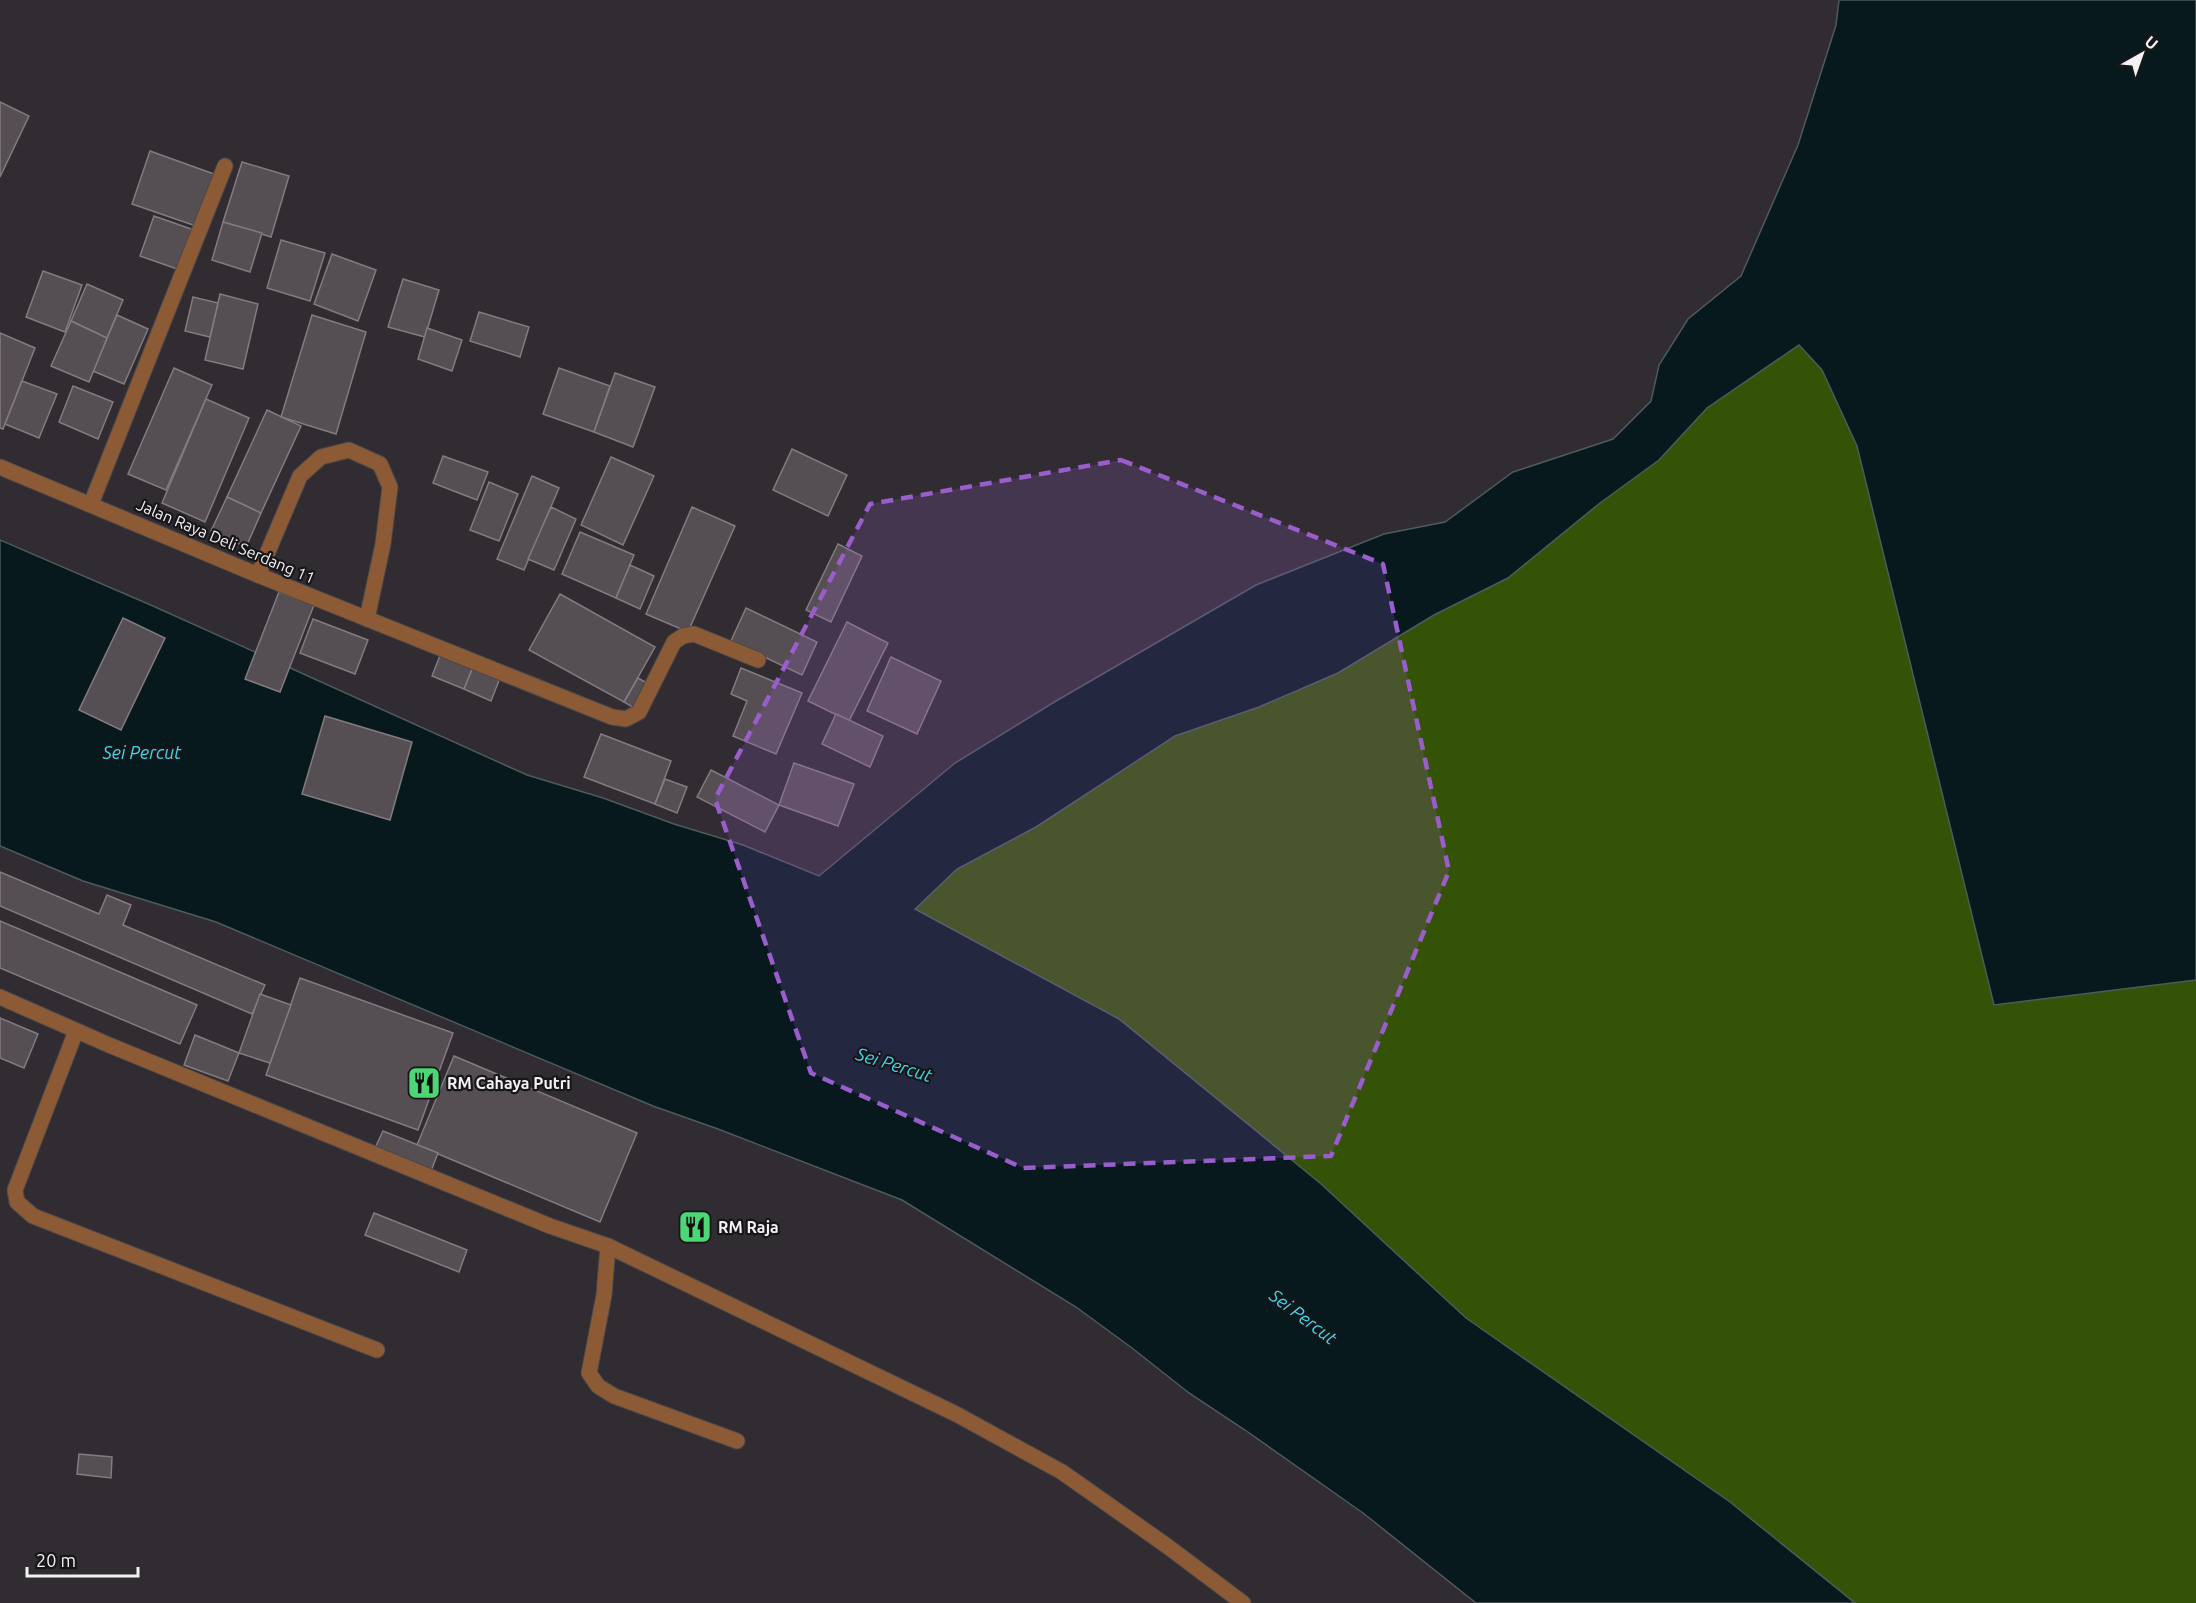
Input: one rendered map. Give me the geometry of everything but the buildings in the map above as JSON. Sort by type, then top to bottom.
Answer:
[{"type":"street","points":[[91,504],[225,166]]},
{"type":"street","points":[[258,575],[300,476],[321,457],[349,450],[380,464],[390,487],[383,544],[367,619]]},
{"type":"street","name":"Jalan Raya Deli Serdang 11","points":[[0,467],[258,575],[612,717],[626,719],[639,712],[674,642],[683,636],[694,634],[758,660]]},
{"type":"street","points":[[0,997],[76,1031],[550,1226],[608,1246],[956,1414],[1062,1472],[1244,1603]]},
{"type":"street","points":[[76,1031],[15,1190],[17,1202],[33,1216],[377,1350]]},
{"type":"street","points":[[608,1246],[604,1296],[589,1373],[598,1386],[614,1396],[737,1441]]},
{"type":"highlighted area","points":[[1121,460],[1383,564],[1449,871],[1331,1156],[1023,1168],[811,1073],[715,799],[870,504]]},
{"type":"green space","points":[[1799,344],[1822,370],[1857,446],[1994,1005],[2196,980],[2196,1603],[1855,1603],[1730,1502],[1466,1318],[1320,1183],[915,909],[957,869],[1036,827],[1175,736],[1259,707],[1338,673],[1434,615],[1508,578],[1600,503],[1659,460],[1707,408]]},
{"type":"water","name":"Sei Percut","points":[[1839,0],[2196,0],[2196,980],[1994,1005],[1857,446],[1822,370],[1799,345],[1707,408],[1659,460],[1600,503],[1508,578],[1434,615],[1338,673],[1259,707],[1175,736],[1036,827],[957,869],[915,909],[1119,1019],[1320,1183],[1466,1318],[1730,1502],[1855,1603],[1476,1603],[1363,1513],[1189,1393],[1076,1307],[902,1200],[653,1106],[216,922],[83,881],[0,846],[0,540],[153,606],[527,775],[743,845],[819,876],[955,763],[1056,701],[1256,585],[1384,534],[1445,522],[1513,472],[1613,439],[1651,401],[1659,365],[1688,319],[1741,276],[1798,145],[1836,25]]},
{"type":"place","name":"RM Cahaya Putri","points":[[424,1083]]},
{"type":"place","name":"RM Raja","points":[[695,1227]]}]
